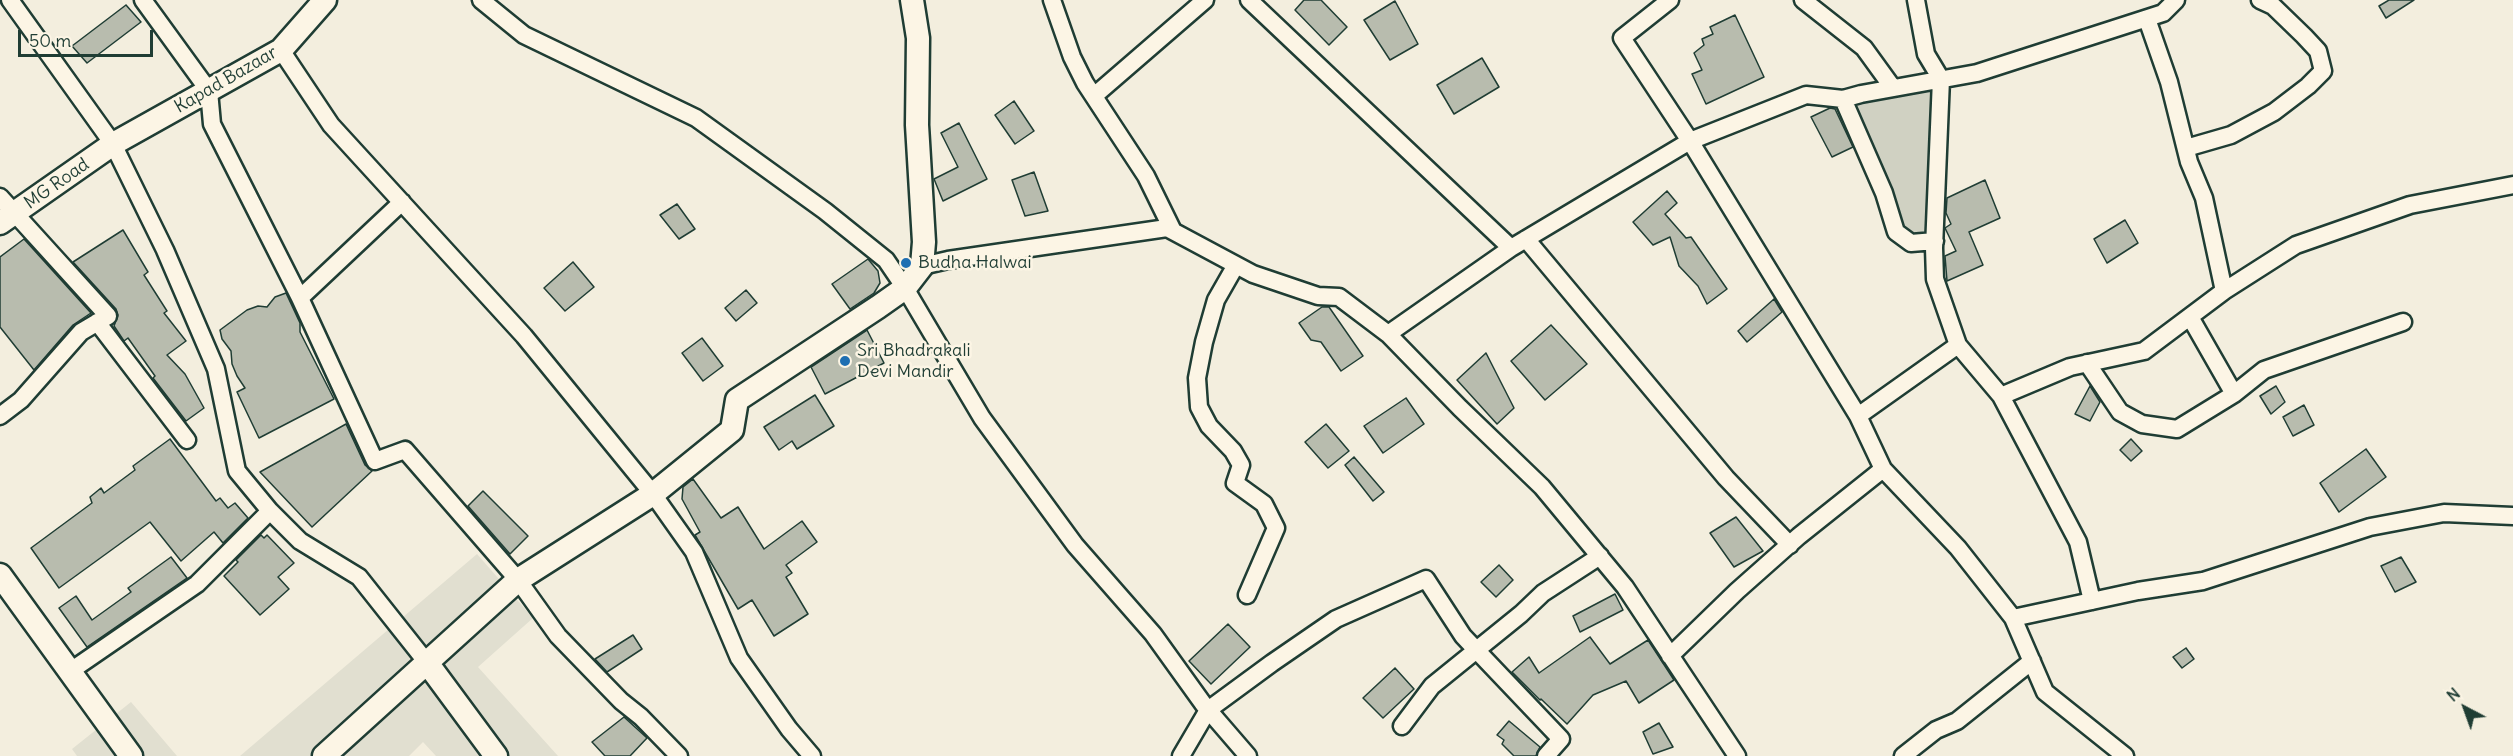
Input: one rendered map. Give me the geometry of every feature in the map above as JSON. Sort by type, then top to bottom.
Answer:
[{"type":"street","points":[[10,0],[113,144],[165,249],[216,369],[237,471],[270,511],[300,541],[359,577],[428,664],[496,756]]},
{"type":"street","points":[[143,0],[209,91],[212,124],[300,298],[375,461],[405,450],[518,580],[558,636],[621,701],[641,717],[680,756]]},
{"type":"street","name":"Kapad Bazaar","points":[[113,144],[281,50],[325,0]]},
{"type":"street","points":[[481,0],[524,35],[696,118],[825,211],[886,260],[982,418],[1075,545],[1153,634],[1208,710],[1248,756]]},
{"type":"street","points":[[324,756],[518,580],[653,494],[732,430],[737,399],[905,288],[922,266],[924,242],[917,126],[918,38],[912,0]]},
{"type":"street","points":[[1052,0],[1072,57],[1094,96],[1146,176],[1173,231]]},
{"type":"street","points":[[1094,96],[1205,0]]},
{"type":"street","points":[[1249,0],[1511,248]]},
{"type":"street","points":[[1670,0],[1622,38],[1690,141],[1858,416],[1883,469],[1958,548],[2013,618],[2045,692],[2125,756]]},
{"type":"street","points":[[1803,0],[1864,48],[1893,88]]},
{"type":"street","points":[[1916,0],[1926,54],[1941,79],[1935,279],[1958,345],[2001,396],[2078,542],[2092,601]]},
{"type":"street","points":[[1388,334],[1511,248],[1690,141],[1806,94],[1843,99],[1977,73],[2147,19],[2163,13],[2176,0]]},
{"type":"street","points":[[2186,148],[2231,135],[2274,112],[2308,86],[2323,71],[2318,51],[2311,43],[2273,6],[2260,0]]},
{"type":"street","points":[[2147,19],[2169,82],[2189,162],[2204,198],[2224,291]]},
{"type":"street","points":[[281,50],[331,125],[524,336],[653,494],[694,552],[739,658],[789,729],[812,756]]},
{"type":"street","points":[[1843,99],[1884,194],[1896,232],[1911,243],[1935,241]]},
{"type":"street","name":"MG Road","points":[[5,211],[113,144]]},
{"type":"street","points":[[2001,396],[2070,367],[2144,351],[2224,291],[2296,245],[2410,205],[2513,185]]},
{"type":"street","points":[[300,298],[402,202]]},
{"type":"street","points":[[0,416],[21,400],[81,332],[108,316],[5,211]]},
{"type":"street","points":[[922,266],[948,260],[1167,228],[1253,274],[1318,296],[1339,297],[1388,334],[1542,487],[1625,587],[1737,756]]},
{"type":"street","points":[[1526,239],[1726,478],[1790,545]]},
{"type":"street","points":[[1236,265],[1216,300],[1197,378],[1199,407],[1209,426],[1233,451],[1241,465],[1235,483],[1264,504],[1276,528],[1247,595]]},
{"type":"street","points":[[2190,317],[2234,394]]},
{"type":"street","points":[[97,322],[187,440]]},
{"type":"street","points":[[2087,363],[2120,412],[2142,424],[2177,429],[2234,394],[2264,370],[2403,322]]},
{"type":"street","points":[[1858,416],[1958,345]]},
{"type":"street","points":[[1670,656],[1737,591],[1883,469]]},
{"type":"street","points":[[69,672],[197,584],[270,511]]},
{"type":"street","points":[[2013,618],[2204,581],[2370,526],[2444,513],[2513,516]]},
{"type":"street","points":[[1402,726],[1432,686],[1521,614],[1543,593],[1600,556]]},
{"type":"street","points":[[0,574],[131,756]]},
{"type":"street","points":[[1181,756],[1208,710],[1336,619],[1426,579],[1462,636],[1560,739],[1546,756]]},
{"type":"street","points":[[1904,756],[1936,730],[1958,721],[2032,662]]},
{"type":"shaded area","points":[[1935,84],[1931,236],[1913,239],[1900,227],[1849,102]]},
{"type":"shaded area","points":[[477,554],[533,618],[478,667],[558,756],[436,756],[423,742],[409,756],[240,756]]},
{"type":"shaded area","points":[[131,702],[177,756],[77,756],[72,749]]},
{"type":"building","points":[[1304,0],[1321,0],[1347,27],[1329,45],[1295,10]]},
{"type":"building","points":[[2389,0],[2414,0],[2386,18],[2379,6]]},
{"type":"building","points":[[1395,1],[1418,44],[1390,60],[1364,20]]},
{"type":"building","points":[[126,5],[141,22],[87,63],[72,46]]},
{"type":"building","points":[[1735,15],[1764,77],[1706,104],[1692,74],[1702,70],[1694,53],[1704,45],[1702,39],[1713,34],[1710,27]]},
{"type":"building","points":[[1482,58],[1499,87],[1454,114],[1437,85]]},
{"type":"building","points":[[1014,101],[1034,131],[1015,144],[995,115]]},
{"type":"building","points":[[1830,108],[1835,109],[1853,147],[1832,157],[1811,117]]},
{"type":"building","points":[[959,123],[987,179],[943,201],[934,179],[958,167],[941,133]]},
{"type":"building","points":[[1034,172],[1048,211],[1025,216],[1012,180]]},
{"type":"building","points":[[1985,180],[2000,218],[1969,232],[1983,265],[1947,281],[1945,256],[1956,251],[1945,228],[1951,224],[1946,213],[1947,198]]},
{"type":"building","points":[[1667,191],[1677,203],[1665,214],[1686,238],[1691,237],[1727,289],[1707,304],[1698,286],[1679,266],[1670,237],[1653,245],[1633,222]]},
{"type":"building","points":[[677,204],[695,229],[679,239],[660,215]]},
{"type":"building","points":[[2125,220],[2138,243],[2107,263],[2094,239]]},
{"type":"building","points":[[123,230],[148,272],[144,275],[167,311],[164,313],[186,341],[167,355],[185,374],[204,408],[186,421],[153,378],[155,376],[128,338],[124,341],[114,326],[118,315],[116,309],[73,262]]},
{"type":"building","points":[[24,239],[91,313],[73,325],[34,370],[0,327],[0,257]]},
{"type":"building","points":[[868,259],[878,271],[880,283],[874,293],[850,309],[832,284]]},
{"type":"building","points":[[573,262],[594,287],[565,311],[544,288]]},
{"type":"building","points":[[746,290],[757,303],[736,321],[725,308]]},
{"type":"building","points":[[286,293],[300,323],[300,332],[334,399],[259,438],[237,392],[245,388],[237,376],[232,364],[231,351],[222,339],[220,330],[247,310],[258,306],[267,307],[275,297]]},
{"type":"building","points":[[1774,299],[1782,312],[1747,342],[1738,331]]},
{"type":"building","points":[[1322,307],[1329,307],[1363,356],[1341,371],[1321,342],[1311,340],[1299,323]]},
{"type":"building","points":[[1551,325],[1587,364],[1545,400],[1511,361]]},
{"type":"building","name":"Sri Bhadrakali Devi Mandir","points":[[867,330],[884,363],[825,394],[811,367]]},
{"type":"building","points":[[702,338],[723,366],[703,381],[682,353]]},
{"type":"building","points":[[1486,353],[1514,408],[1497,424],[1457,380]]},
{"type":"building","points":[[2090,386],[2100,402],[2090,421],[2075,414]]},
{"type":"building","points":[[2276,386],[2285,402],[2271,414],[2260,396]]},
{"type":"building","points":[[815,395],[834,426],[797,449],[792,441],[779,450],[764,427]]},
{"type":"building","points":[[1406,398],[1424,424],[1383,453],[1364,426]]},
{"type":"building","points":[[2304,405],[2314,425],[2293,436],[2283,417]]},
{"type":"building","points":[[346,424],[365,465],[372,471],[312,527],[260,472]]},
{"type":"building","points":[[1326,424],[1349,451],[1328,468],[1305,442]]},
{"type":"building","points":[[170,439],[216,501],[220,498],[228,508],[235,503],[248,518],[223,543],[214,532],[181,561],[150,522],[59,588],[31,548],[92,503],[90,497],[101,488],[104,493],[135,470],[133,466]]},
{"type":"building","points":[[2131,439],[2142,451],[2131,461],[2120,450]]},
{"type":"building","points":[[2366,449],[2386,477],[2339,512],[2320,483]]},
{"type":"building","points":[[1354,457],[1384,492],[1373,501],[1345,465]]},
{"type":"building","points":[[693,479],[721,518],[738,507],[764,549],[802,521],[817,542],[786,565],[792,573],[786,577],[808,614],[774,636],[752,600],[738,609],[695,535],[700,532],[682,499],[683,487]]},
{"type":"building","points":[[483,491],[528,536],[510,554],[468,506]]},
{"type":"building","points":[[1736,517],[1763,551],[1734,567],[1710,533]]},
{"type":"building","points":[[261,535],[264,538],[267,535],[294,563],[278,577],[289,589],[260,615],[224,576],[238,562],[236,560]]},
{"type":"building","points":[[171,557],[187,578],[87,647],[59,608],[76,596],[92,620],[131,592],[128,588]]},
{"type":"building","points":[[2401,557],[2416,582],[2395,592],[2381,566]]},
{"type":"building","points":[[1499,565],[1513,580],[1496,597],[1481,582]]},
{"type":"building","points":[[1615,594],[1623,610],[1580,632],[1573,616]]},
{"type":"building","points":[[1228,624],[1250,647],[1211,684],[1189,661]]},
{"type":"building","points":[[633,635],[642,649],[607,672],[595,659]]},
{"type":"building","points":[[1590,637],[1610,664],[1648,640],[1674,680],[1639,703],[1626,681],[1593,695],[1567,724],[1512,672],[1529,657],[1539,673]]},
{"type":"building","points":[[2186,648],[2194,659],[2182,668],[2173,657]]},
{"type":"building","points":[[1395,668],[1414,689],[1383,718],[1363,698]]},
{"type":"building","points":[[624,717],[647,738],[630,756],[605,756],[592,742]]},
{"type":"building","points":[[1509,721],[1540,747],[1536,756],[1514,756],[1502,744],[1504,740],[1497,735]]},
{"type":"building","points":[[1659,723],[1673,747],[1653,754],[1643,732]]},
{"type":"place","name":"Budha Halwai","points":[[906,263]]},
{"type":"place","name":"Sri Bhadrakali Devi Mandir","points":[[845,361]]}]
